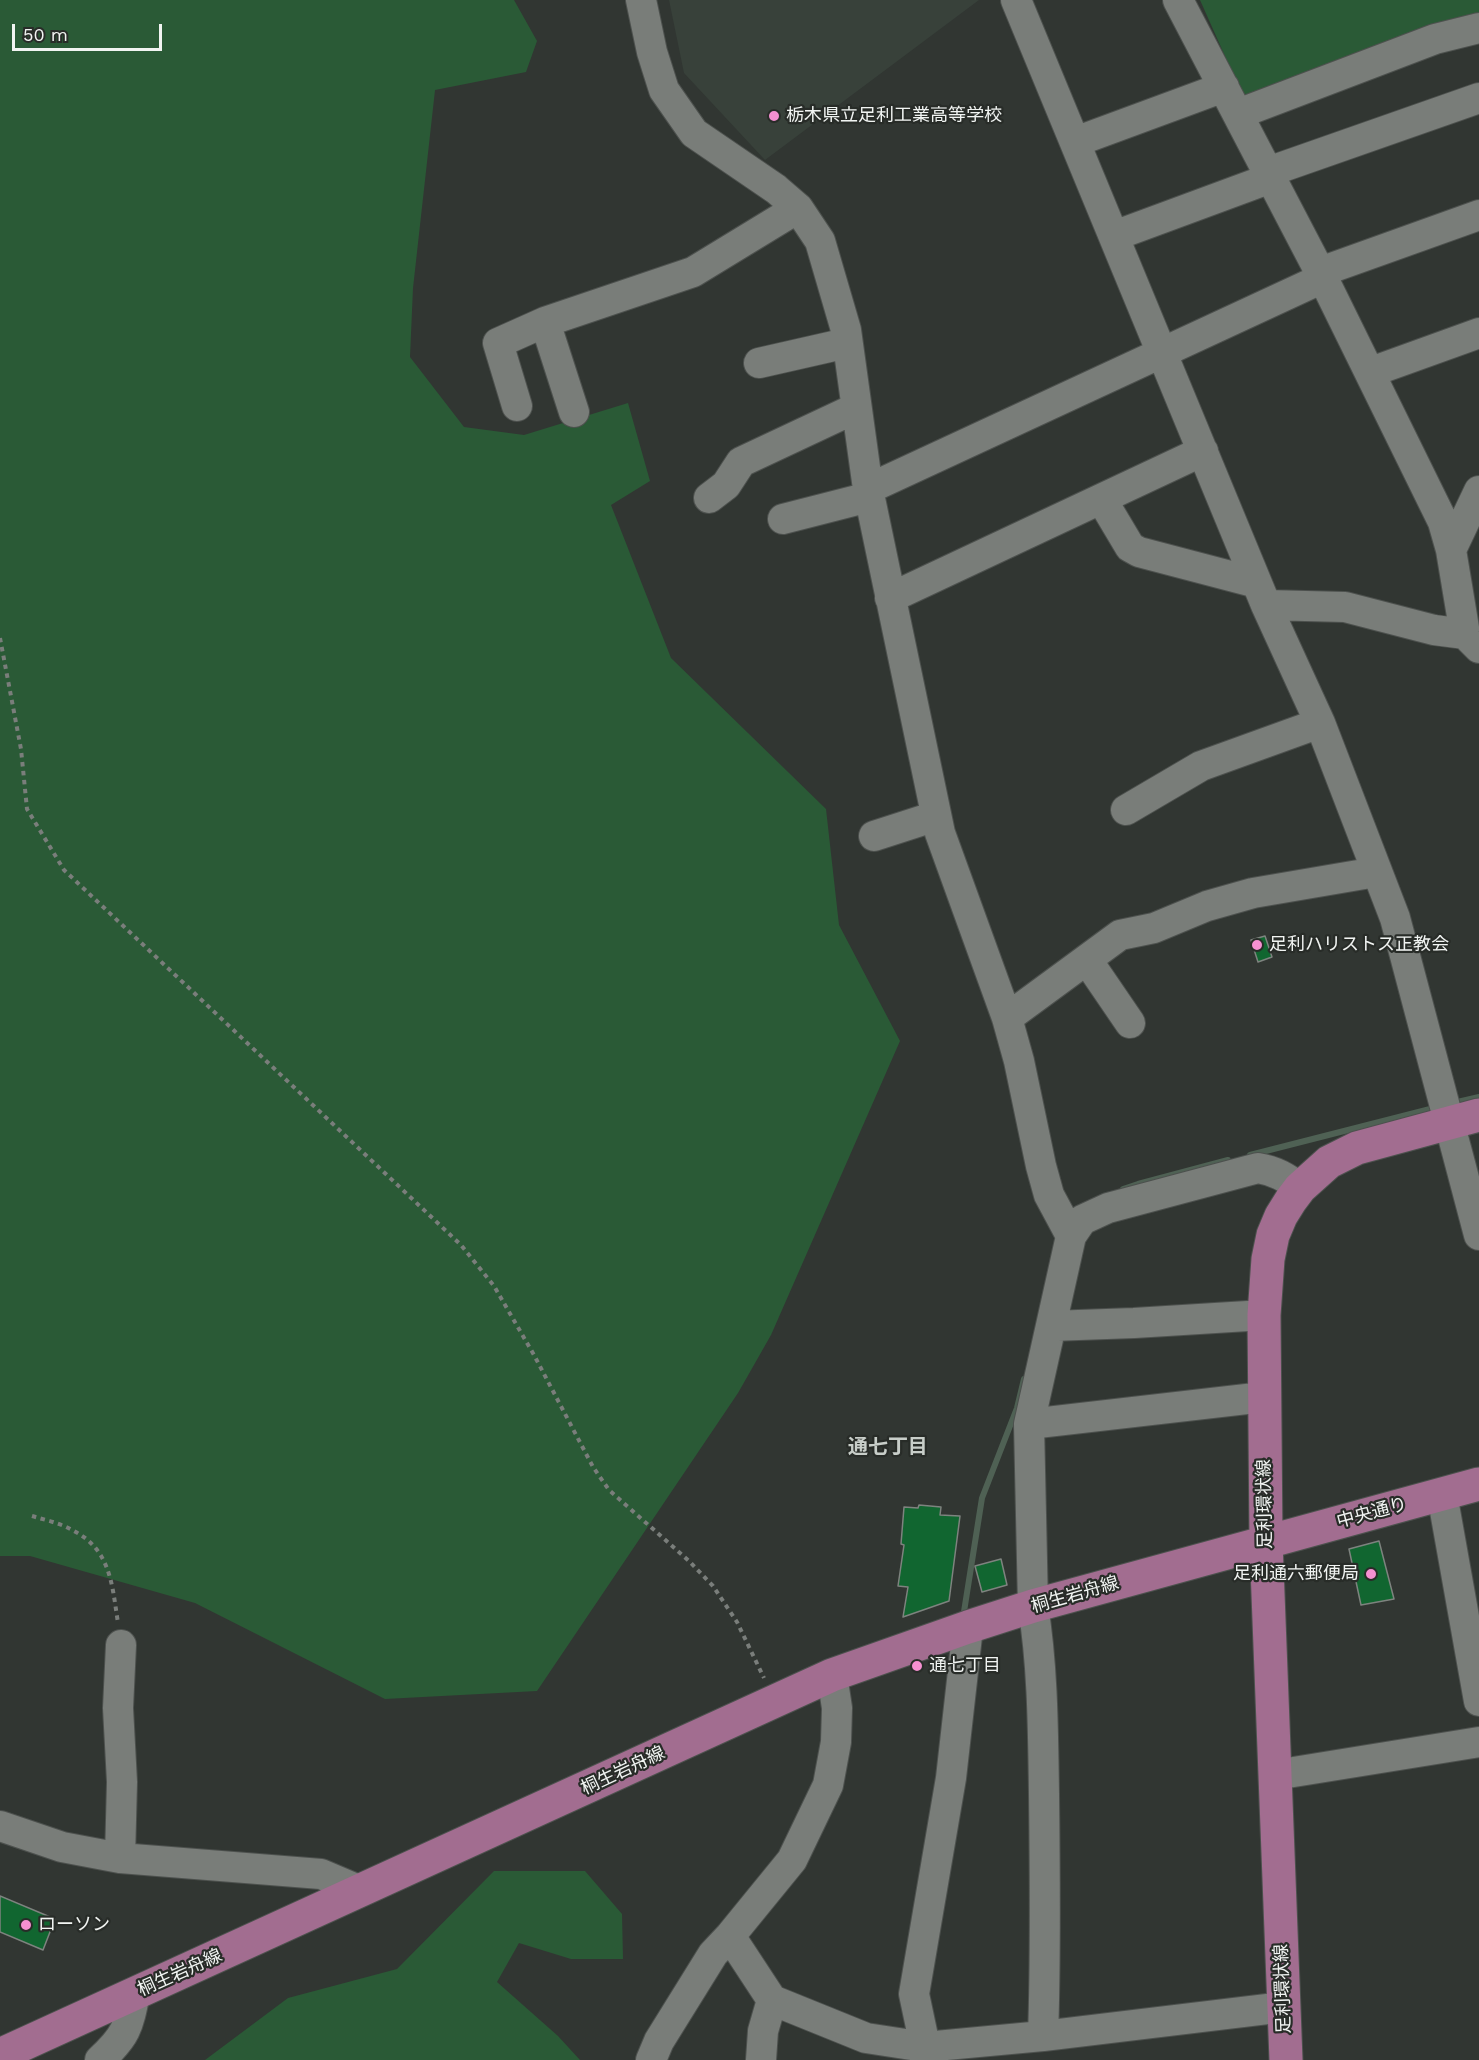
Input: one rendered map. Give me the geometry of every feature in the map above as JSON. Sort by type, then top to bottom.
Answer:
[{"type":"main road","name":"足利環状線","points":[[1286,2060],[1266,1542],[1265,1277],[1273,1235],[1281,1216],[1300,1188],[1329,1162],[1357,1148],[1464,1119]]},
{"type":"main road","name":"中央通り","points":[[1266,1542],[1479,1484]]},
{"type":"main road","name":"桐生岩舟線","points":[[0,2055],[832,1675],[968,1626],[1033,1606],[1266,1542]]},
{"type":"street","points":[[641,0],[652,52],[664,90],[694,133],[776,189],[798,208],[820,241],[834,284],[847,343],[868,493],[940,833],[1007,1018],[1049,1195],[1071,1236]]},
{"type":"street","points":[[1016,0],[1262,594],[1320,723],[1395,918],[1464,1119],[1479,1234]]},
{"type":"street","points":[[1102,500],[1130,547],[1139,552],[1262,594],[1345,607],[1472,641],[1443,522],[1322,275],[1178,0]]},
{"type":"street","points":[[1238,114],[1435,39],[1479,28]]},
{"type":"street","points":[[1075,142],[1224,87]]},
{"type":"street","points":[[1114,236],[1270,175],[1479,98]]},
{"type":"street","points":[[517,405],[498,343],[545,321],[693,272],[798,208]]},
{"type":"street","points":[[783,519],[868,493],[1322,275],[1479,215]]},
{"type":"street","points":[[545,321],[574,412]]},
{"type":"street","points":[[1371,372],[1479,333]]},
{"type":"street","points":[[759,363],[847,343]]},
{"type":"street","points":[[709,498],[726,485],[741,462],[856,408]]},
{"type":"street","points":[[890,598],[1203,451]]},
{"type":"street","points":[[1451,550],[1479,491]]},
{"type":"street","points":[[1126,810],[1201,766],[1320,723]]},
{"type":"street","points":[[874,836],[936,816]]},
{"type":"street","points":[[1007,1018],[1120,935],[1154,928],[1208,906],[1253,893],[1376,872]]},
{"type":"street","points":[[1087,960],[1130,1023]]},
{"type":"street","points":[[1043,2036],[1046,1956],[1043,1777],[1038,1636],[1033,1606],[1029,1424],[1071,1236],[1082,1220],[1108,1208],[1258,1168],[1274,1171],[1300,1188]]},
{"type":"street","points":[[1051,1326],[1264,1314]]},
{"type":"street","points":[[1029,1424],[1264,1398]]},
{"type":"street","points":[[1442,1494],[1479,1701]]},
{"type":"street","points":[[926,2054],[914,1985],[951,1778],[968,1626]]},
{"type":"street","points":[[120,1858],[122,1782],[118,1708],[121,1645]]},
{"type":"street","points":[[651,2060],[659,2041],[713,1954],[792,1860],[828,1785],[837,1708],[832,1675]]},
{"type":"street","points":[[1275,1775],[1479,1742]]},
{"type":"street","points":[[0,1826],[62,1847],[120,1858],[321,1874],[361,1891]]},
{"type":"street","points":[[730,1936],[772,2000],[866,2038],[926,2054],[1043,2036],[1284,2007]]},
{"type":"street","points":[[100,2060],[119,2042],[129,2020],[135,1993]]},
{"type":"street","points":[[761,2060],[763,2031],[772,2000]]},
{"type":"path","points":[[0,638],[21,748],[27,809],[64,870],[461,1245],[494,1286],[534,1355],[593,1467],[609,1490],[689,1561],[713,1586],[737,1622],[775,1701]]},
{"type":"path","points":[[32,1516],[71,1529],[84,1537],[104,1559],[111,1575],[121,1645]]},
{"type":"shaded area","name":"栃木県立足利工業高等学校","points":[[669,0],[979,0],[765,160],[684,73]]},
{"type":"green space","points":[[0,0],[514,0],[537,41],[526,72],[435,90],[413,288],[410,357],[464,427],[524,435],[628,403],[650,481],[611,505],[671,658],[826,809],[839,925],[900,1041],[771,1335],[738,1393],[537,1691],[385,1699],[195,1603],[30,1556],[0,1556]]},
{"type":"green space","points":[[1200,0],[1479,0],[1479,13],[1245,101]]},
{"type":"green space","points":[[494,1871],[585,1871],[622,1914],[623,1959],[571,1959],[519,1943],[497,1982],[558,2036],[580,2060],[205,2060],[288,1998],[397,1969]]},
{"type":"building","points":[[1265,936],[1272,957],[1258,962],[1251,940]]},
{"type":"building","points":[[919,1505],[941,1507],[940,1515],[960,1516],[949,1601],[903,1617],[908,1587],[898,1586],[904,1545],[901,1544],[904,1507],[918,1508]]},
{"type":"building","name":"足利通六郵便局","points":[[1379,1541],[1394,1599],[1361,1605],[1349,1549]]},
{"type":"building","points":[[1001,1559],[1007,1585],[982,1592],[975,1566]]},
{"type":"building","name":"ローソン","points":[[0,1896],[55,1919],[43,1950],[0,1932]]},
{"type":"waterway","points":[[1453,1103],[1479,1097]]},
{"type":"waterway","points":[[1250,1155],[1438,1107]]},
{"type":"waterway","points":[[1123,1189],[1228,1160]]},
{"type":"waterway","points":[[963,1618],[982,1498],[1017,1408],[1024,1379]]},
{"type":"place","name":"栃木県立足利工業高等学校","points":[[774,116]]},
{"type":"place","name":"足利ハリストス正教会","points":[[1257,945]]},
{"type":"place","name":"足利通六郵便局","points":[[1371,1574]]},
{"type":"place","name":"通七丁目","points":[[917,1666]]},
{"type":"place","name":"ローソン","points":[[26,1925]]},
{"type":"district","name":"通七丁目","points":[[888,1447]]}]
